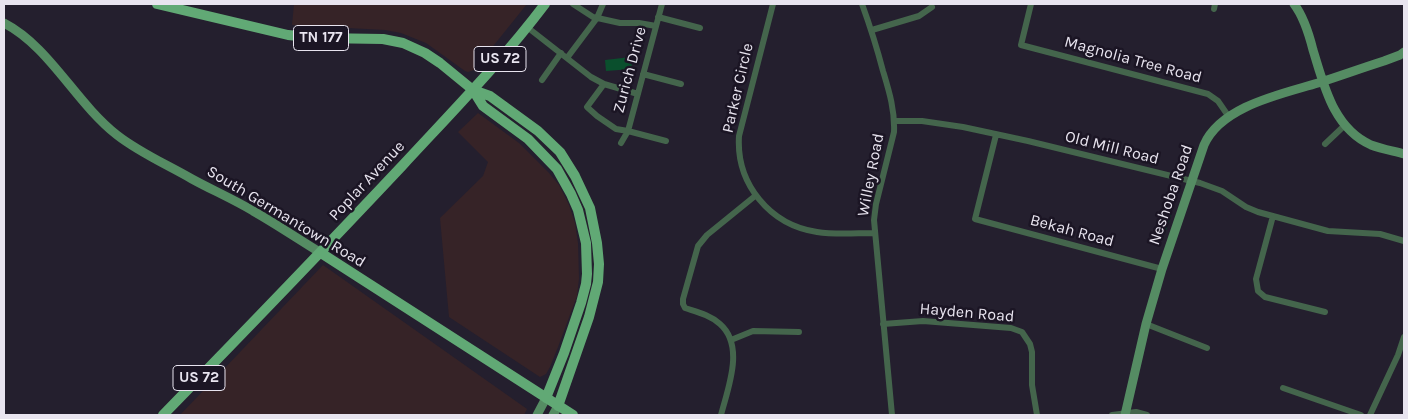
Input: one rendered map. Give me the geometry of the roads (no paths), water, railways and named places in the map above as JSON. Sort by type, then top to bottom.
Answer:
[{"type":"main road","name":"TN 177","points":[[157,4],[288,36],[383,39],[403,43],[425,53],[473,90]]},
{"type":"main road","name":"Poplar Avenue","points":[[163,415],[320,253],[473,90],[528,27],[545,4]]},
{"type":"main road","points":[[473,90],[483,106],[528,139],[557,170],[571,194],[580,218],[586,245],[586,284],[564,353],[546,398]]},
{"type":"main road","points":[[473,90],[490,96],[538,131],[560,152],[575,176],[590,208],[597,243],[598,282],[589,317],[556,411]]},
{"type":"main road","name":"South Germantown Road","points":[[320,253],[546,398],[556,411],[573,415]]},
{"type":"street","points":[[573,4],[593,17],[620,23],[639,23],[656,26]]},
{"type":"street","points":[[567,58],[597,18],[603,4]]},
{"type":"street","name":"Zurich Drive","points":[[621,142],[628,131],[662,4]]},
{"type":"street","name":"Parker Circle","points":[[773,4],[739,136],[739,149],[744,174],[755,196],[761,203],[783,219],[801,228],[818,232],[875,233]]},
{"type":"street","name":"Willey Road","points":[[862,4],[872,30],[893,104],[895,122],[874,220],[892,415]]},
{"type":"street","name":"Magnolia Tree Road","points":[[1031,4],[1021,45],[1208,94],[1218,101],[1229,117]]},
{"type":"street","points":[[1294,4],[1305,25],[1332,106],[1345,125],[1359,138],[1370,144],[1404,154]]},
{"type":"street","points":[[872,30],[919,16],[932,7]]},
{"type":"street","points":[[658,17],[700,28]]},
{"type":"street","name":"South Germantown Road","points":[[4,24],[14,29],[35,46],[76,95],[118,136],[146,155],[252,210],[320,253]]},
{"type":"street","points":[[528,27],[583,71],[604,84],[638,94]]},
{"type":"street","name":"Neshoba Road","points":[[1125,414],[1146,324],[1162,269],[1206,140],[1229,117],[1258,102],[1392,58],[1404,52]]},
{"type":"street","points":[[542,80],[561,53]]},
{"type":"street","points":[[643,74],[681,84]]},
{"type":"street","points":[[604,84],[587,107],[616,129],[666,141]]},
{"type":"street","name":"Old Mill Road","points":[[895,122],[922,121],[939,123],[1028,141],[1192,181],[1229,195],[1249,209],[1328,231],[1380,234],[1404,241]]},
{"type":"street","points":[[1326,144],[1345,125]]},
{"type":"street","name":"Bekah Road","points":[[996,135],[976,220],[1162,269]]},
{"type":"street","points":[[721,415],[734,358],[731,340],[724,328],[714,319],[685,308],[683,304],[698,246],[708,235],[755,196]]},
{"type":"street","points":[[1273,216],[1256,279],[1258,290],[1266,297],[1325,312]]},
{"type":"street","name":"Hayden Road","points":[[883,324],[923,322],[1011,328],[1022,332],[1030,344],[1032,352],[1032,385],[1037,415]]},
{"type":"street","points":[[1146,324],[1206,348]]},
{"type":"street","points":[[731,340],[753,331],[799,332]]},
{"type":"street","points":[[1370,415],[1398,355],[1404,336]]},
{"type":"street","points":[[1284,388],[1361,415]]},
{"type":"street","points":[[537,415],[546,398]]},
{"type":"street","points":[[1112,415],[1136,412],[1147,415]]}]
